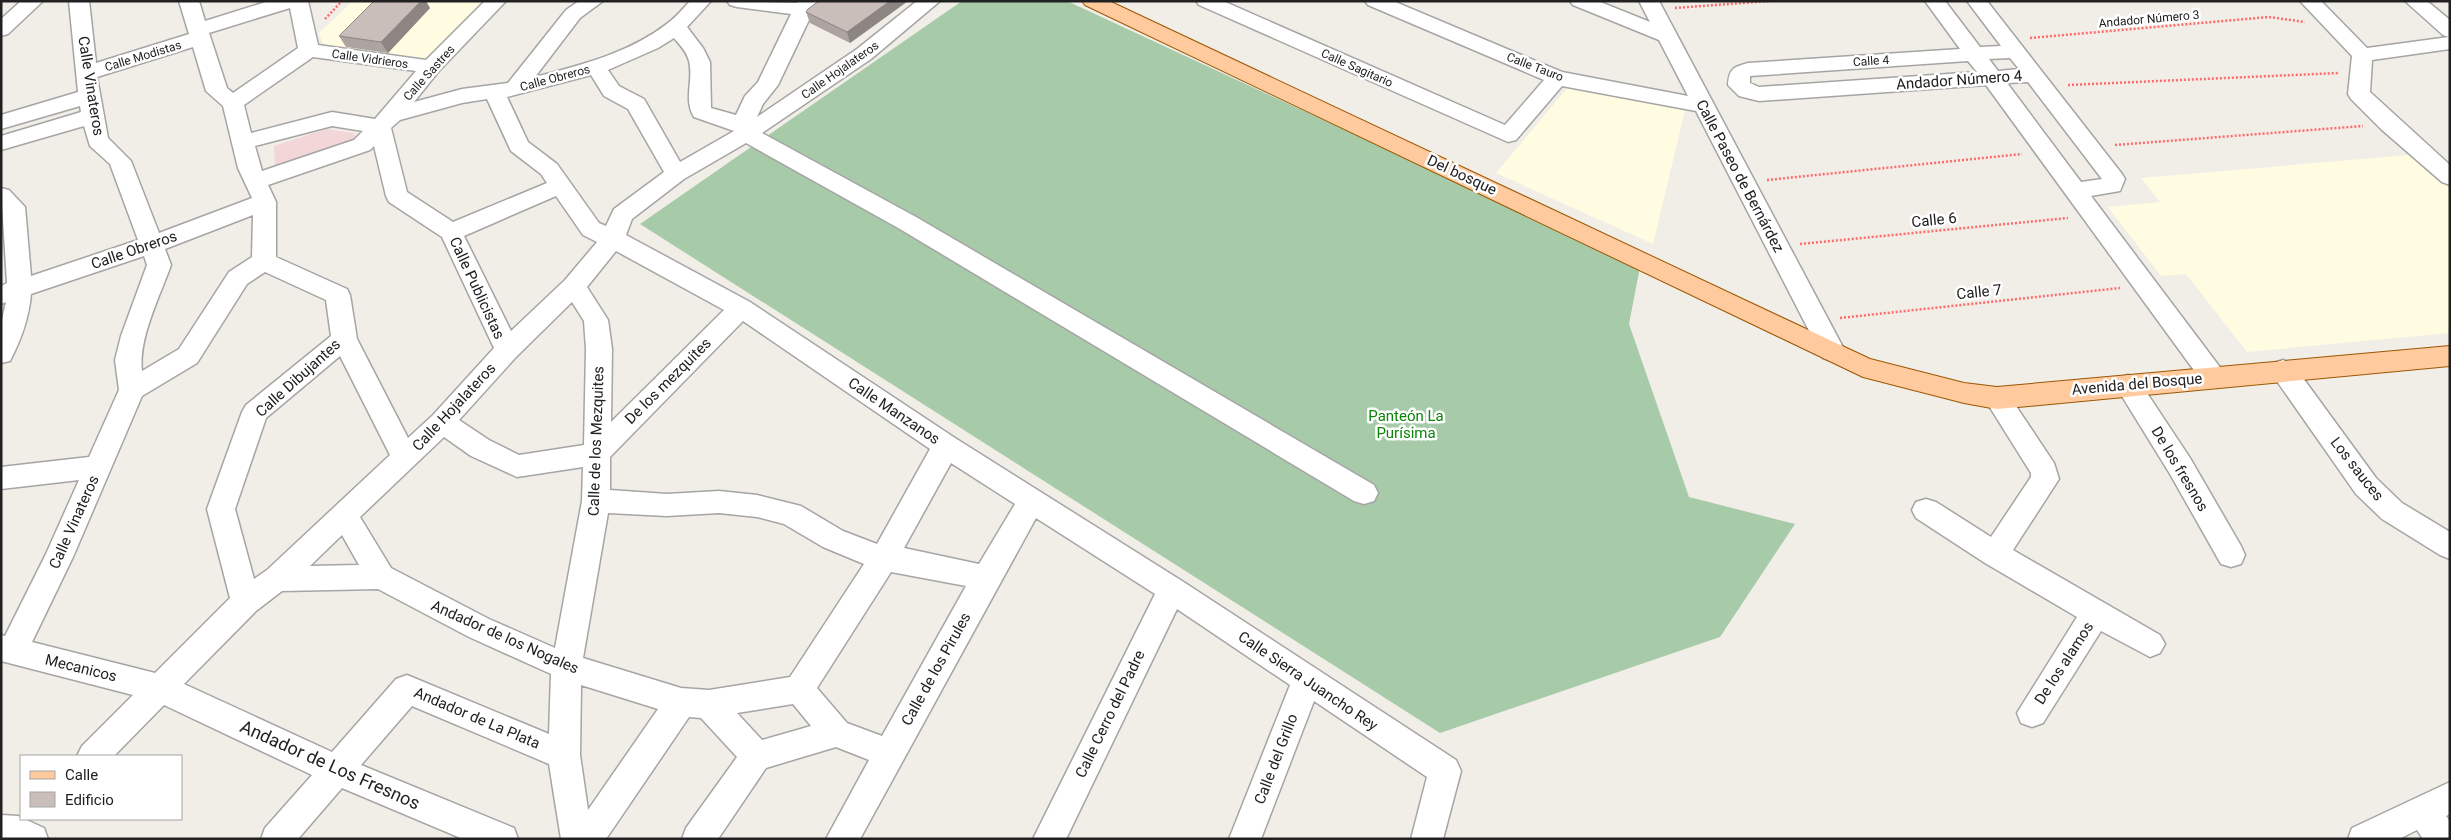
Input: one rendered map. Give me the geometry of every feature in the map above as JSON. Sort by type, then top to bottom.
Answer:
[{"type":"main road","name":"Del bosque","points":[[1092,1],[1832,351]]},
{"type":"main road","name":"Avenida del Bosque","points":[[1832,351],[1863,366],[1964,393],[1997,398],[2450,356]]},
{"type":"street","points":[[1,30],[33,1]]},
{"type":"street","name":"Calle Vinateros","points":[[7,650],[59,557],[132,390],[128,360],[133,336],[159,265],[120,162],[98,141],[91,106],[79,1]]},
{"type":"street","points":[[132,390],[188,356],[238,278],[264,261],[261,192],[249,168],[233,103],[217,91],[189,1]]},
{"type":"street","points":[[199,34],[290,1]]},
{"type":"street","points":[[233,103],[309,50],[298,1]]},
{"type":"street","name":"Calle Sastres","points":[[362,145],[386,121],[431,67],[496,1]]},
{"type":"street","points":[[505,91],[573,14],[593,1]]},
{"type":"street","name":"Calle Obreros","points":[[386,121],[462,96],[505,91],[596,67],[651,44],[676,27],[701,1]]},
{"type":"street","points":[[737,1],[806,6],[766,85],[753,101],[744,129]]},
{"type":"street","name":"Calle Hojalateros","points":[[93,755],[246,602],[277,579],[442,422],[506,350],[574,286],[612,240],[622,215],[676,174],[744,129],[802,97],[864,54],[930,1]]},
{"type":"street","name":"Calle Sagitario","points":[[1206,1],[1508,135],[1557,78]]},
{"type":"street","points":[[1240,17],[1259,1]]},
{"type":"street","name":"Calle Tauro","points":[[1375,1],[1557,78],[1704,106]]},
{"type":"street","points":[[1580,1],[1667,36]]},
{"type":"street","points":[[1935,1],[2213,377]]},
{"type":"street","points":[[1977,1],[2114,179],[2112,186],[2075,190]]},
{"type":"street","points":[[2310,1],[2332,23],[2361,64],[2359,94],[2389,124],[2450,177]]},
{"type":"street","points":[[2415,1],[2450,31]]},
{"type":"street","name":"Calle Paseo de Bernárdez","points":[[1651,6],[1832,351]]},
{"type":"street","points":[[676,27],[695,49],[700,64],[699,106],[702,112],[744,129],[908,223],[1364,493]]},
{"type":"street","name":"Calle Modistas","points":[[87,73],[199,34]]},
{"type":"street","points":[[2361,64],[2450,43]]},
{"type":"street","name":"Calle 4","points":[[1739,85],[1739,73],[1748,70],[1974,54],[2011,45]]},
{"type":"street","name":"Calle Vidrieros","points":[[309,50],[431,67]]},
{"type":"street","points":[[596,67],[611,91],[636,104],[676,174]]},
{"type":"street","name":"Andador Número 4","points":[[1739,85],[1746,91],[1759,94],[2034,75]]},
{"type":"street","points":[[766,85],[802,97]]},
{"type":"street","name":"Calle Manzanos","points":[[505,91],[519,146],[549,169],[591,229],[638,251],[741,308],[946,446],[1172,590]]},
{"type":"street","points":[[1,122],[91,106]]},
{"type":"street","points":[[1,143],[91,106]]},
{"type":"street","points":[[243,142],[332,119],[386,121]]},
{"type":"street","name":"Calle Publicistas","points":[[386,121],[398,196],[451,232],[506,350]]},
{"type":"street","name":"Calle Obreros","points":[[11,292],[150,245],[362,145]]},
{"type":"street","points":[[451,232],[560,186]]},
{"type":"street","points":[[1,196],[14,207],[11,292],[18,316],[10,339],[1,354]]},
{"type":"street","name":"Calle Dibujantes","points":[[246,602],[221,509],[255,412],[344,338],[338,295],[264,261]]},
{"type":"street","name":"Calle de los Mezquites","points":[[574,286],[596,320],[599,349],[596,501],[567,667],[564,755],[567,785],[577,839]]},
{"type":"street","name":"De los mezquites","points":[[596,454],[741,308]]},
{"type":"street","points":[[344,338],[405,459]]},
{"type":"street","name":"Los sauces","points":[[2284,370],[2366,486],[2392,511],[2450,547]]},
{"type":"street","name":"De los fresnos","points":[[2128,385],[2180,466],[2231,555]]},
{"type":"street","points":[[1995,554],[2044,479],[2044,471],[1997,398]]},
{"type":"street","points":[[442,422],[480,448],[517,466],[596,454]]},
{"type":"street","points":[[889,753],[836,733],[799,690],[883,559],[946,446]]},
{"type":"street","points":[[1,478],[98,467]]},
{"type":"street","points":[[596,501],[667,505],[719,502],[757,506],[791,514],[833,539],[883,559],[901,560],[986,578]]},
{"type":"street","name":"Calle de los Pirules","points":[[842,839],[986,578],[1031,501]]},
{"type":"street","name":"De los alamos","points":[[1926,510],[1995,554],[2150,644]]},
{"type":"street","points":[[277,579],[381,577],[344,514]]},
{"type":"street","name":"Andador de los Nogales","points":[[381,577],[479,628],[567,667],[695,703],[799,690]]},
{"type":"street","name":"Calle Sierra Juancho Rey","points":[[1172,590],[1444,771],[1427,839]]},
{"type":"street","name":"Calle Cerro del Padre","points":[[1048,839],[1172,590]]},
{"type":"street","name":"De los alamos","points":[[2032,713],[2096,613]]},
{"type":"street","name":"Mecanicos","points":[[7,650],[160,688]]},
{"type":"street","name":"Calle del Grillo","points":[[1245,839],[1307,680]]},
{"type":"street","name":"Andador de Los Fresnos","points":[[160,688],[336,770],[502,839]]},
{"type":"street","name":"Andador de La Plata","points":[[277,839],[407,689],[564,755]]},
{"type":"street","points":[[587,839],[695,703],[756,756]]},
{"type":"street","points":[[698,839],[756,756],[836,733]]},
{"type":"street","points":[[2364,839],[2436,803],[2444,839]]},
{"type":"path","points":[[1651,6],[1769,1]]},
{"type":"path","name":"Andador Número 3","points":[[2011,45],[2269,17],[2323,25],[2332,23]]},
{"type":"path","name":"Andador Número 4","points":[[2034,75],[2071,86],[2323,73],[2361,64]]},
{"type":"path","name":"Calle 6","points":[[1777,247],[2093,215]]},
{"type":"path","name":"Calle 7","points":[[1816,321],[2145,285]]},
{"type":"shaded area","points":[[353,1],[489,1],[430,64],[324,48],[319,33]]},
{"type":"shaded area","points":[[1569,86],[1685,110],[1653,244],[1496,173]]},
{"type":"shaded area","points":[[327,129],[354,133],[357,141],[275,166],[274,146]]},
{"type":"shaded area","points":[[2409,155],[2433,175],[2450,184],[2450,333],[2247,352],[2186,274],[2161,276],[2108,207],[2160,202],[2141,178]]},
{"type":"green space","name":"Panteón La Purísima","points":[[962,1],[1067,1],[1640,267],[1629,324],[1689,497],[1795,524],[1720,637],[1440,733],[640,224]]},
{"type":"building","points":[[374,1],[421,1],[381,42],[339,36]]},
{"type":"building","points":[[819,1],[890,1],[847,32],[806,12]]}]
